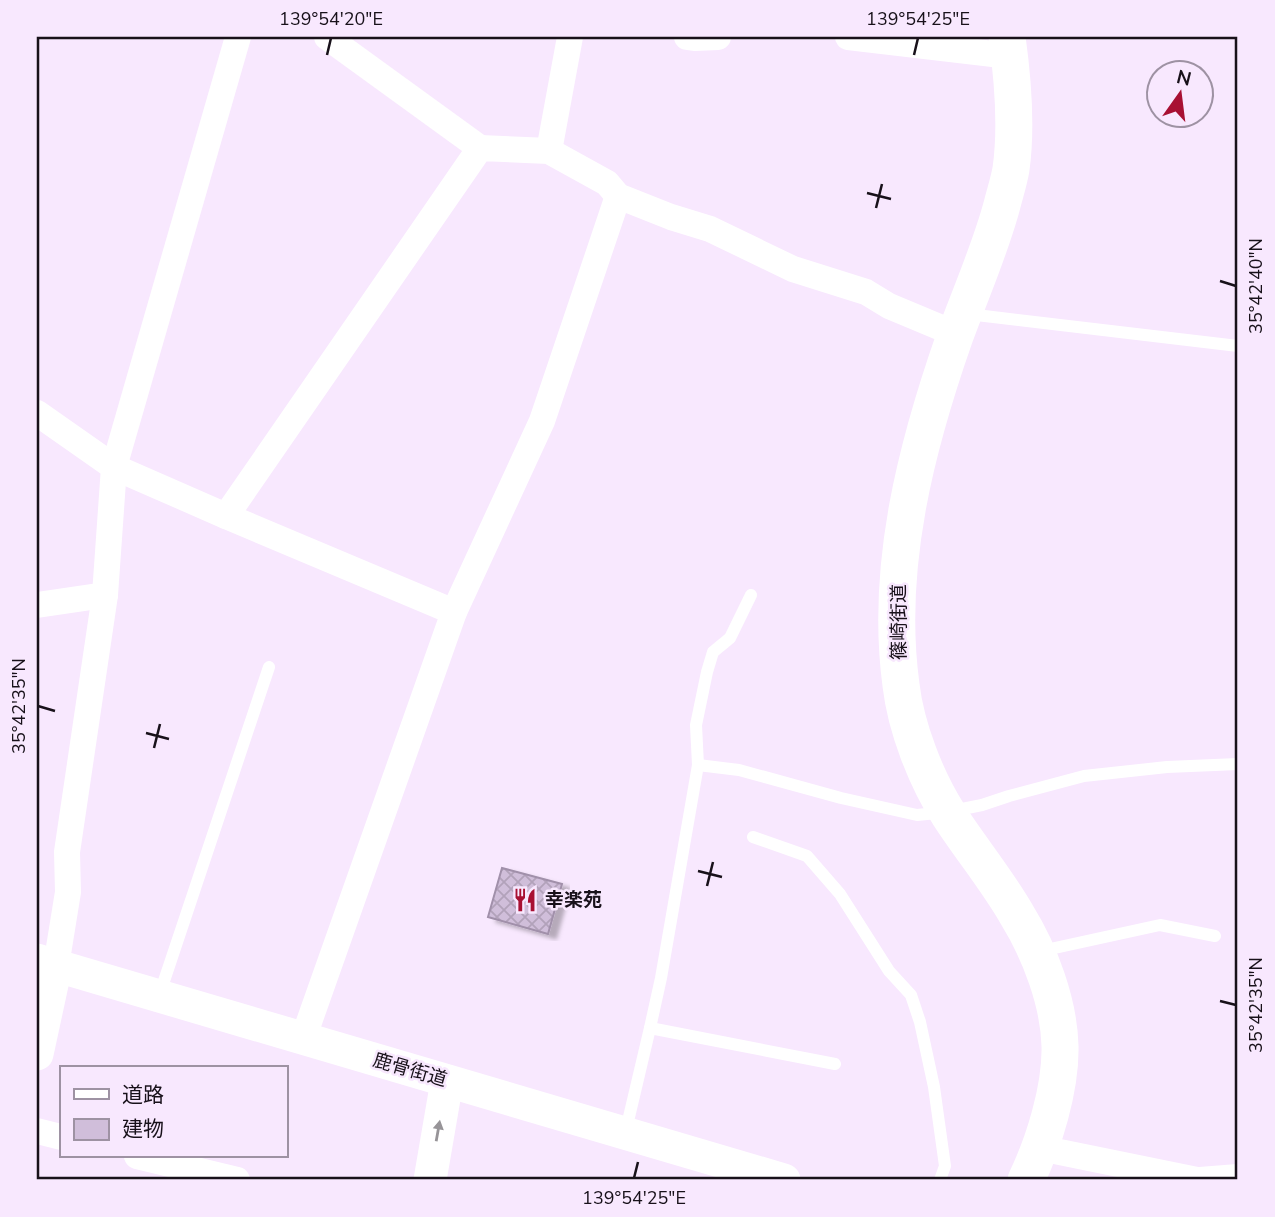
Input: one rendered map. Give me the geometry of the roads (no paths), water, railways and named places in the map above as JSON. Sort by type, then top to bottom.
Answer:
[{"type":"main road","name":"篠崎街道","points":[[1009,46],[1015,129],[1010,172],[998,219],[960,323],[919,450],[902,541],[896,596],[896,641],[901,690],[910,727],[926,770],[947,812],[1018,916],[1037,952],[1054,1004],[1060,1046],[1057,1084],[1033,1164]]},
{"type":"street","points":[[37,1054],[46,963],[68,892],[67,852],[105,595],[114,467],[238,37]]},
{"type":"street","points":[[327,37],[480,148],[548,151],[607,183],[618,195],[710,229],[793,269],[866,292],[889,306],[960,323]]},
{"type":"street","points":[[548,151],[570,37]]},
{"type":"street","points":[[687,37],[718,37]]},
{"type":"street","points":[[848,37],[1009,46]]},
{"type":"street","points":[[226,516],[480,148]]},
{"type":"street","points":[[303,1039],[454,612],[542,421],[618,195]]},
{"type":"street","points":[[37,413],[114,467],[454,612]]},
{"type":"street","points":[[37,605],[105,595]]},
{"type":"street","name":"鹿骨街道","points":[[46,963],[625,1134],[746,1175],[784,1180]]},
{"type":"street","points":[[430,1180],[447,1081]]},
{"type":"street","points":[[37,1131],[60,1137]]},
{"type":"street","points":[[145,1158],[237,1180]]},
{"type":"street","points":[[1033,1164],[1198,1180],[1238,1178]]},
{"type":"lane","points":[[960,323],[1238,346]]},
{"type":"lane","points":[[625,1134],[661,978],[698,765],[696,725],[707,672],[713,652],[730,638],[751,595]]},
{"type":"lane","points":[[159,997],[270,667]]},
{"type":"lane","points":[[698,765],[739,770],[841,798],[917,815],[982,805],[1084,776],[1167,766],[1238,764]]},
{"type":"lane","points":[[753,837],[807,856],[840,894],[889,971],[911,995],[920,1022],[934,1087],[945,1166],[940,1180]]},
{"type":"lane","points":[[1037,952],[1160,925],[1214,936]]},
{"type":"lane","points":[[650,1028],[835,1064]]},
{"type":"place","name":"幸楽苑","points":[[525,900]]}]
